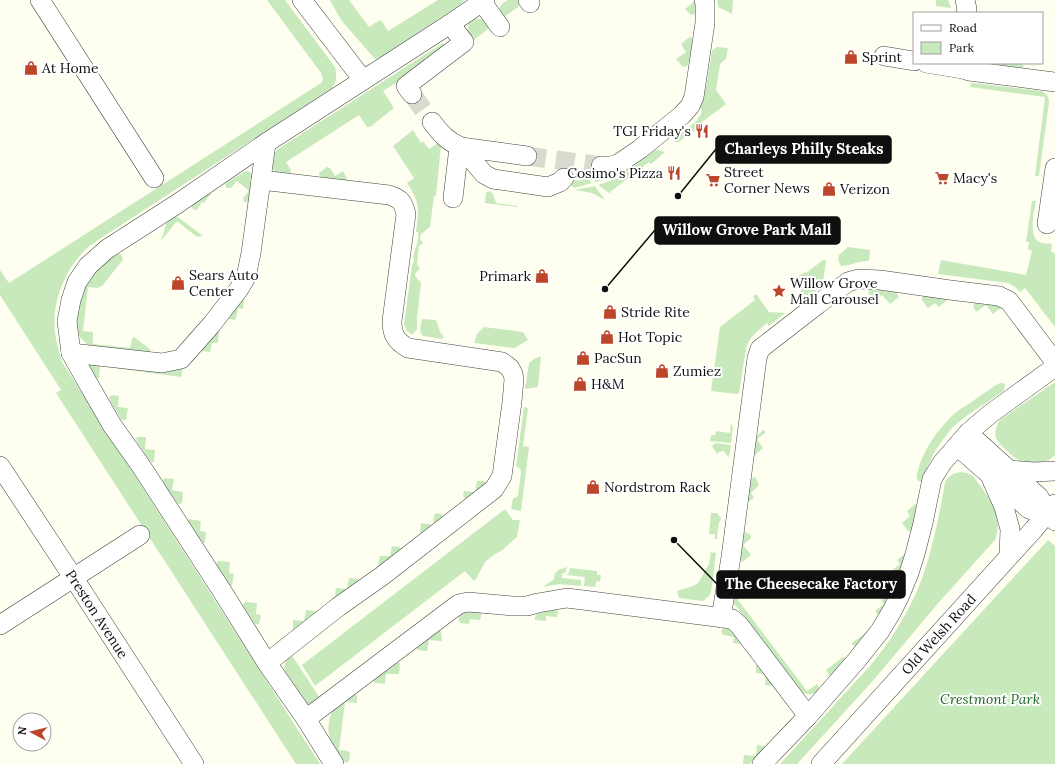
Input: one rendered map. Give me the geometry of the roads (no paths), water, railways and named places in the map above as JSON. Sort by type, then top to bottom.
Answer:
[{"type":"street","points":[[40,0],[154,178]]},
{"type":"street","points":[[302,0],[363,80]]},
{"type":"street","points":[[601,166],[618,164],[669,126],[690,106],[694,97],[705,23],[704,0]]},
{"type":"street","points":[[965,0],[966,12]]},
{"type":"street","points":[[334,764],[306,719],[267,663],[141,466],[112,425],[89,385],[71,352],[67,321],[71,300],[77,282],[88,266],[107,249],[483,1],[500,26]]},
{"type":"street","points":[[412,94],[406,86],[438,68],[467,46],[450,24]]},
{"type":"street","points":[[884,56],[913,61]]},
{"type":"street","points":[[938,64],[962,66],[969,71],[1055,82]]},
{"type":"street","points":[[432,122],[442,135],[451,143],[460,147],[527,156]]},
{"type":"street","points":[[71,352],[162,363],[181,359],[212,324],[239,289],[246,277],[266,143]]},
{"type":"street","points":[[460,147],[484,174],[493,179],[548,187],[560,182],[564,178]]},
{"type":"street","points":[[454,198],[460,147]]},
{"type":"street","points":[[1047,224],[1055,168]]},
{"type":"street","points":[[261,180],[389,195],[398,198],[404,204],[406,214],[392,321],[392,328],[395,338],[408,348],[502,362],[510,368],[514,379],[502,476],[494,489],[382,576],[338,607],[267,663]]},
{"type":"street","points":[[722,618],[756,358],[760,349],[812,308],[851,280],[859,279],[880,280],[999,296],[1009,301],[1055,362]]},
{"type":"street","points":[[762,764],[808,716],[856,661],[880,630],[892,611],[915,554],[932,479],[942,463],[962,439],[990,414],[1055,367]]},
{"type":"street","points":[[962,439],[1009,470],[1039,497],[1053,513]]},
{"type":"street","points":[[962,439],[990,475],[1029,509],[1038,512],[1053,513]]},
{"type":"street","name":"Preston Avenue","points":[[0,466],[194,764]]},
{"type":"street","points":[[1009,470],[1034,472],[1055,470]]},
{"type":"street","points":[[990,475],[1004,507],[1010,529],[1009,556]]},
{"type":"street","name":"Old Welsh Road","points":[[821,764],[1009,556],[1053,513]]},
{"type":"street","points":[[0,625],[140,535]]},
{"type":"street","points":[[306,719],[459,604],[468,602],[527,606],[567,598],[732,619],[739,625],[808,716]]},
{"type":"tunnel","points":[[412,94],[432,122]]},
{"type":"tunnel","points":[[527,156],[601,166]]},
{"type":"place","name":"Sprint","points":[[851,57]]},
{"type":"place","name":"At Home","points":[[31,68]]},
{"type":"place","name":"TGI Friday's","points":[[702,131]]},
{"type":"place","name":"Cosimo's Pizza","points":[[674,173]]},
{"type":"place","name":"Macy's","points":[[942,178]]},
{"type":"place","name":"Street Corner News","points":[[713,180]]},
{"type":"place","name":"Verizon","points":[[829,189]]},
{"type":"place","name":"Charleys Philly Steaks","points":[[678,196]]},
{"type":"place","name":"Primark","points":[[542,276]]},
{"type":"place","name":"Sears Auto Center","points":[[178,283]]},
{"type":"place","name":"Willow Grove Park Mall","points":[[605,289]]},
{"type":"place","name":"Willow Grove Mall Carousel","points":[[779,291]]},
{"type":"place","name":"Stride Rite","points":[[610,312]]},
{"type":"place","name":"Hot Topic","points":[[607,337]]},
{"type":"place","name":"PacSun","points":[[583,358]]},
{"type":"place","name":"Zumiez","points":[[662,371]]},
{"type":"place","name":"H&M","points":[[580,384]]},
{"type":"place","name":"Nordstrom Rack","points":[[593,487]]},
{"type":"place","name":"The Cheesecake Factory","points":[[674,540]]},
{"type":"park label","name":"Crestmont Park","points":[[990,699]]}]
